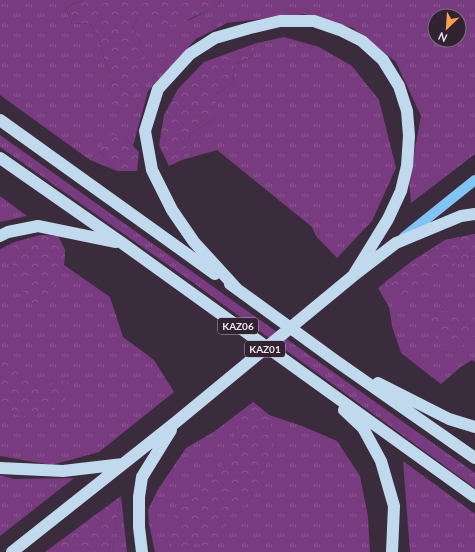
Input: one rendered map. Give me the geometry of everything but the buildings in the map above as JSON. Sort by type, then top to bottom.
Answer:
[{"type":"highway","points":[[237,289],[194,242],[172,210],[152,170],[145,131],[158,89],[190,54],[215,38],[280,21],[314,21],[340,30],[362,41],[383,60],[399,86],[407,110],[409,144],[407,166],[401,191],[388,218],[353,276]]},
{"type":"highway","name":"KАZ06","points":[[0,120],[336,361],[475,458]]},
{"type":"highway","name":"KАZ06","points":[[0,158],[122,243],[475,497]]},
{"type":"highway","name":"KАZ01","points":[[12,552],[124,464],[353,276],[396,243],[461,216],[475,214]]},
{"type":"highway","points":[[0,236],[8,232],[38,226],[122,243]]},
{"type":"highway","points":[[336,361],[449,420],[475,427]]},
{"type":"highway","points":[[316,382],[363,428],[381,461],[394,506],[392,552]]},
{"type":"highway","points":[[142,552],[139,527],[139,497],[142,477],[176,422]]},
{"type":"highway","points":[[0,468],[63,471],[124,464]]},
{"type":"main road","points":[[396,243],[475,180]]},
{"type":"green space","points":[[0,0],[82,0],[66,8],[72,24],[89,23],[98,34],[105,62],[113,81],[108,92],[142,44],[133,29],[137,18],[147,18],[166,26],[192,19],[220,4],[219,0],[475,0],[475,154],[411,203],[409,181],[421,116],[396,62],[353,28],[304,14],[227,23],[196,39],[148,91],[133,146],[124,137],[100,152],[117,171],[90,160],[0,95]]},
{"type":"green space","points":[[82,0],[219,0],[220,4],[192,18],[169,26],[164,26],[148,20],[137,18],[133,29],[142,44],[146,62],[137,92],[120,110],[108,100],[108,92],[113,81],[105,62],[98,34],[89,23],[72,24],[66,8]]},
{"type":"green space","points":[[284,37],[319,47],[352,66],[379,100],[396,168],[372,221],[337,258],[316,236],[312,227],[217,150],[182,160],[191,133],[216,118],[216,94],[233,83],[235,64],[250,58],[257,43]]},
{"type":"green space","points":[[257,43],[250,58],[235,64],[233,83],[216,94],[216,118],[191,133],[182,160],[169,166],[159,145],[164,115],[178,89],[204,62]]},
{"type":"green space","points":[[105,134],[124,137],[139,152],[137,171],[117,171],[100,152]]},
{"type":"green space","points":[[0,135],[475,473],[475,488],[195,284],[0,147]]},
{"type":"green space","points":[[0,196],[27,216],[0,222]]},
{"type":"green space","points":[[475,234],[475,362],[472,360],[462,366],[441,384],[401,353],[392,326],[389,307],[378,288],[411,262],[445,240]]},
{"type":"green space","points":[[475,234],[475,255],[428,278],[400,299],[385,282],[411,262],[445,240]]},
{"type":"green space","points":[[41,235],[58,236],[65,250],[64,265],[110,297],[123,337],[154,360],[174,392],[99,452],[52,465],[0,456],[0,249],[15,242]]},
{"type":"green space","points":[[41,235],[58,236],[65,250],[64,265],[57,273],[49,306],[34,305],[21,289],[11,260],[15,242]]},
{"type":"green space","points":[[442,311],[475,313],[475,334],[461,347],[438,344],[428,322]]},
{"type":"green space","points":[[0,355],[21,364],[27,377],[44,387],[62,381],[72,384],[71,395],[51,411],[24,417],[0,410]]},
{"type":"green space","points":[[253,402],[269,415],[302,426],[337,441],[360,476],[368,517],[370,552],[155,552],[149,524],[148,510],[157,491],[186,448],[215,431]]},
{"type":"green space","points":[[253,402],[269,415],[274,446],[251,502],[232,512],[222,534],[205,547],[194,543],[172,550],[169,524],[188,497],[210,479],[231,456],[237,424]]},
{"type":"green space","points":[[403,461],[475,514],[475,552],[410,552]]},
{"type":"green space","points":[[0,475],[14,479],[74,478],[0,536]]},
{"type":"green space","points":[[121,496],[127,552],[108,552],[112,549]]},
{"type":"green space","points":[[121,496],[112,550],[108,552],[45,552]]}]
